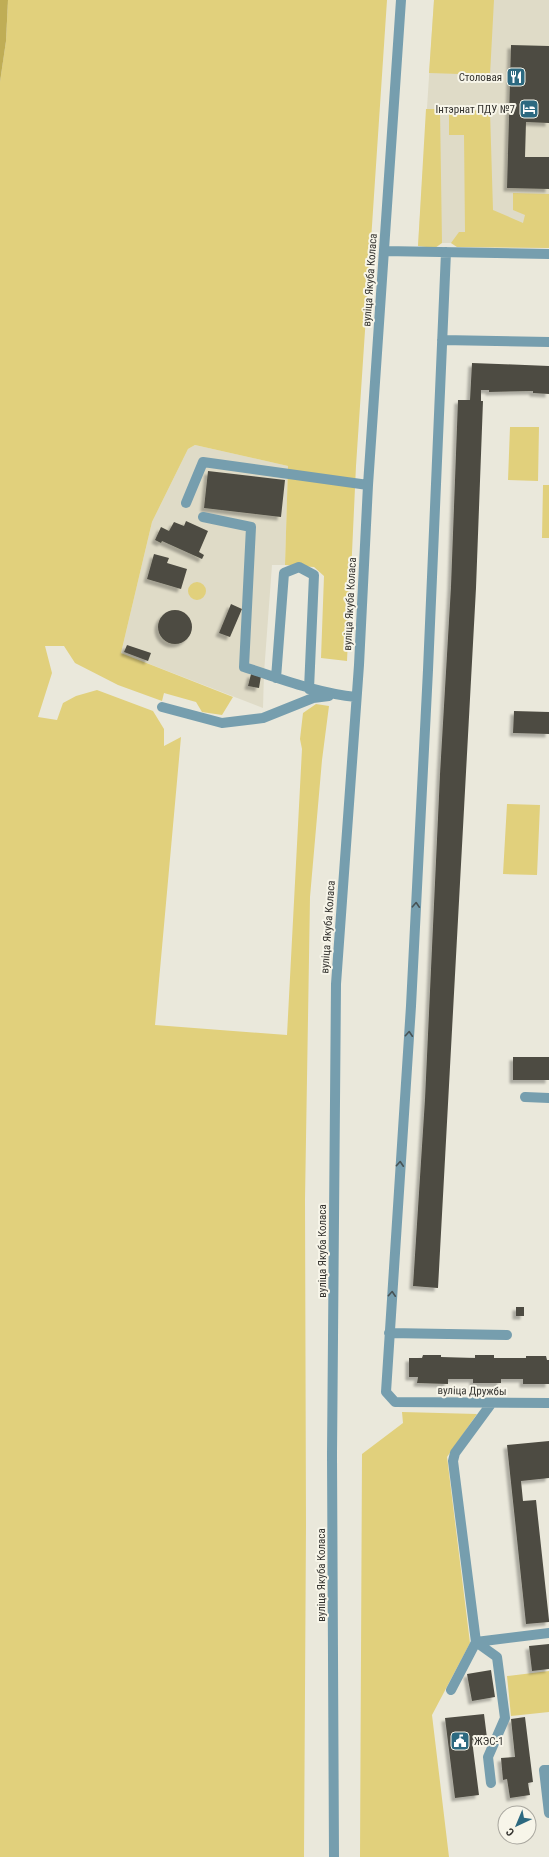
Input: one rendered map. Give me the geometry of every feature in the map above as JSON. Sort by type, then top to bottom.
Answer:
[{"type":"street","name":"вуліца Якуба Коласа","points":[[334,1857],[332,1455],[336,984],[359,665],[368,485],[401,0]]},
{"type":"street","points":[[384,251],[549,254]]},
{"type":"street","points":[[446,252],[429,662],[411,1006],[389,1333],[507,1335]]},
{"type":"street","points":[[442,340],[549,342]]},
{"type":"street","points":[[186,503],[203,462],[368,485]]},
{"type":"street","points":[[203,517],[251,527],[244,667],[309,689],[334,695],[356,697]]},
{"type":"street","points":[[276,678],[284,573],[299,567],[314,575],[309,689]]},
{"type":"street","points":[[162,707],[222,723],[263,718],[313,698],[334,695]]},
{"type":"street","points":[[525,1097],[549,1098]]},
{"type":"street","name":"вуліца Дружбы","points":[[389,1333],[386,1392],[395,1402],[491,1404],[549,1403]]},
{"type":"street","points":[[451,1690],[476,1642],[454,1461],[455,1453],[491,1404]]},
{"type":"street","points":[[476,1642],[549,1633]]},
{"type":"street","points":[[476,1642],[497,1657],[506,1718],[488,1757],[491,1783]]},
{"type":"street","points":[[549,1770],[544,1770],[549,1813]]},
{"type":"shaded area","points":[[0,0],[8,0],[6,41],[0,82]]},
{"type":"shaded area","points":[[8,0],[387,0],[356,466],[347,661],[321,658],[324,576],[314,567],[285,565],[288,466],[195,445],[188,449],[152,522],[121,653],[233,697],[222,715],[202,712],[196,702],[164,693],[162,701],[118,685],[75,663],[64,646],[45,646],[52,673],[38,717],[57,720],[63,703],[76,696],[97,690],[153,711],[164,729],[164,746],[181,737],[155,1025],[287,1035],[302,749],[300,739],[303,713],[316,704],[329,706],[322,760],[310,897],[305,1200],[306,1525],[304,1857],[0,1857],[0,82],[6,41]]},
{"type":"shaded area","points":[[434,0],[549,0],[549,248],[457,247],[451,243],[439,243],[435,248],[418,246]]},
{"type":"shaded area","points":[[434,0],[494,0],[490,75],[429,73]]},
{"type":"shaded area","points":[[426,109],[440,109],[442,243],[435,248],[418,246]]},
{"type":"shaded area","points":[[449,110],[490,111],[493,210],[523,223],[525,215],[513,210],[513,193],[549,194],[549,248],[457,247],[451,243],[459,232],[465,232],[464,135],[449,135]]},
{"type":"shaded area","points":[[510,427],[539,427],[538,481],[508,480]]},
{"type":"shaded area","points":[[195,445],[288,466],[285,565],[272,565],[264,673],[263,708],[121,653],[152,522],[188,449]]},
{"type":"shaded area","points":[[543,485],[549,485],[549,538],[542,538]]},
{"type":"shaded area","points":[[197,582],[203,585],[206,591],[203,597],[197,600],[191,597],[188,591],[191,585]]},
{"type":"shaded area","points":[[507,804],[540,805],[537,875],[503,874]]},
{"type":"shaded area","points":[[402,1412],[477,1414],[447,1457],[470,1643],[432,1715],[449,1857],[360,1857],[362,1454],[403,1423]]},
{"type":"shaded area","points":[[549,1671],[549,1712],[511,1716],[507,1676]]},
{"type":"building","name":"Інтэрнат ПДУ №7","points":[[511,45],[549,46],[549,123],[526,122],[525,157],[549,157],[549,189],[507,188]]},
{"type":"building","points":[[472,363],[549,366],[549,394],[533,393],[533,391],[489,392],[489,390],[481,390],[481,401],[483,401],[476,588],[438,1288],[413,1286],[425,1099],[440,774],[451,586],[458,400],[470,400]]},
{"type":"building","points":[[208,471],[285,480],[281,517],[204,508]]},
{"type":"building","points":[[186,521],[208,531],[199,552],[204,555],[202,559],[162,541],[161,543],[155,540],[161,527],[169,531],[174,522],[184,526]]},
{"type":"building","points":[[154,554],[169,558],[167,563],[187,569],[181,589],[147,579]]},
{"type":"building","points":[[231,604],[242,609],[230,637],[219,633]]},
{"type":"building","points":[[172,610],[178,610],[187,615],[191,621],[191,633],[187,639],[178,644],[172,644],[163,639],[158,630],[158,624],[163,615]]},
{"type":"building","points":[[127,645],[151,653],[148,661],[124,652]]},
{"type":"building","points":[[251,674],[261,676],[259,688],[248,686]]},
{"type":"building","points":[[514,711],[549,712],[549,734],[513,733]]},
{"type":"building","points":[[513,1057],[549,1057],[549,1080],[513,1080]]},
{"type":"building","points":[[516,1307],[524,1307],[524,1316],[516,1316]]},
{"type":"building","points":[[423,1355],[475,1358],[475,1355],[494,1355],[494,1358],[526,1358],[526,1356],[546,1356],[547,1360],[549,1360],[549,1384],[523,1384],[523,1379],[501,1379],[501,1383],[473,1383],[473,1379],[448,1379],[448,1384],[417,1383],[418,1377],[409,1377],[409,1358],[422,1358]]},
{"type":"building","points":[[549,1441],[549,1478],[521,1481],[523,1501],[536,1500],[549,1620],[549,1622],[526,1624],[507,1445]]},
{"type":"building","points":[[549,1644],[549,1669],[532,1671],[529,1646]]},
{"type":"building","points":[[491,1670],[495,1697],[472,1701],[467,1674]]},
{"type":"building","points":[[484,1714],[487,1738],[472,1740],[479,1795],[455,1798],[445,1718]]},
{"type":"building","points":[[525,1717],[533,1782],[528,1783],[530,1795],[510,1798],[507,1779],[503,1780],[501,1758],[515,1757],[511,1719]]},
{"type":"place","name":"Столовая","points":[[516,77]]},
{"type":"place","name":"Інтэрнат ПДУ №7","points":[[529,109]]},
{"type":"place","name":"ЖЭС-1","points":[[460,1741]]}]
